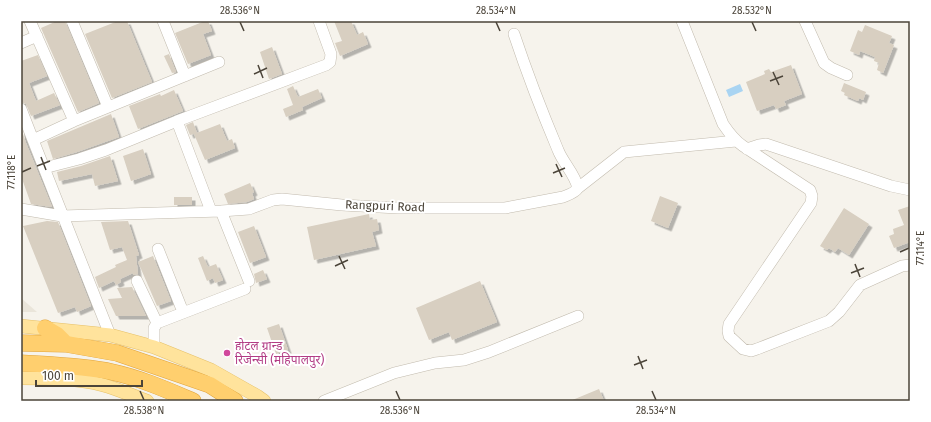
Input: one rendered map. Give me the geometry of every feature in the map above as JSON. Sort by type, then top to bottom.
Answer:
[{"type":"highway","points":[[46,328],[57,335],[66,344]]},
{"type":"highway","points":[[21,343],[66,344],[117,353],[210,385],[235,401]]},
{"type":"highway","points":[[21,363],[65,366],[112,372],[156,386],[193,401]]},
{"type":"main road","points":[[21,326],[110,335],[154,347],[211,370],[264,401]]},
{"type":"main road","points":[[21,378],[64,379],[92,383],[117,389],[147,401]]},
{"type":"street","points":[[30,21],[74,121]]},
{"type":"street","points":[[72,21],[108,107]]},
{"type":"street","points":[[163,21],[185,76]]},
{"type":"street","points":[[44,168],[106,150],[330,62],[331,54],[318,21]]},
{"type":"street","points":[[682,21],[723,124],[736,141],[810,190],[812,196],[811,203],[729,324],[729,336],[743,349],[757,350],[829,321],[839,312],[860,285],[902,266],[910,265]]},
{"type":"street","points":[[805,21],[824,63],[847,75]]},
{"type":"street","points":[[514,34],[558,149],[578,188]]},
{"type":"street","points":[[21,43],[37,36]]},
{"type":"street","points":[[33,140],[74,121],[219,62]]},
{"type":"street","points":[[21,109],[110,335]]},
{"type":"street","points":[[154,347],[154,328],[157,323],[247,285],[177,121]]},
{"type":"street","name":"Rangpuri Road","points":[[21,210],[62,216],[216,211],[252,208],[280,199],[342,205],[391,207],[505,208],[563,197],[576,190],[624,152],[736,141]]},
{"type":"street","points":[[747,149],[766,144],[890,186],[910,190]]},
{"type":"street","points":[[158,249],[183,312]]},
{"type":"street","points":[[137,281],[157,323]]},
{"type":"street","points":[[324,401],[394,373],[435,363],[464,360],[489,352],[578,316]]},
{"type":"shaded area","points":[[21,298],[37,312],[21,312]]},
{"type":"water","points":[[740,84],[743,91],[729,97],[726,90]]},
{"type":"building","points":[[57,21],[65,21],[99,103],[78,112],[41,28]]},
{"type":"building","points":[[118,21],[127,21],[152,82],[112,98],[85,34]]},
{"type":"building","points":[[208,21],[212,31],[203,34],[211,55],[188,64],[175,33]]},
{"type":"building","points":[[334,21],[351,21],[357,35],[363,32],[368,44],[340,56],[335,43],[342,41]]},
{"type":"building","points":[[865,25],[892,36],[889,43],[894,45],[883,73],[877,70],[879,63],[874,61],[875,57],[860,51],[859,55],[850,51],[858,30],[862,32]]},
{"type":"building","points":[[272,47],[282,74],[269,79],[260,52]]},
{"type":"building","points":[[169,54],[176,72],[172,73],[164,56]]},
{"type":"building","points":[[38,55],[47,76],[29,83],[36,101],[54,93],[60,105],[31,116],[26,104],[21,102],[21,61]]},
{"type":"building","points":[[791,65],[802,94],[784,101],[786,105],[776,109],[774,105],[757,111],[746,82],[765,74],[764,71],[769,69],[771,72]]},
{"type":"building","points":[[844,83],[866,92],[863,100],[859,98],[858,101],[844,95],[845,93],[841,91]]},
{"type":"building","points":[[293,86],[298,97],[318,89],[322,98],[302,107],[303,110],[286,117],[283,109],[293,105],[287,89]]},
{"type":"building","points":[[174,90],[183,111],[138,129],[129,106],[160,94],[161,96]]},
{"type":"building","points":[[111,114],[119,137],[53,159],[47,141]]},
{"type":"building","points":[[193,122],[197,133],[190,135],[186,125]]},
{"type":"building","points":[[220,124],[227,141],[232,139],[235,148],[205,160],[194,134]]},
{"type":"building","points":[[21,128],[52,207],[31,204],[21,176]]},
{"type":"building","points":[[143,149],[151,174],[131,181],[123,156]]},
{"type":"building","points":[[110,156],[118,181],[95,186],[92,174],[59,181],[57,172]]},
{"type":"building","points":[[250,183],[254,192],[252,193],[254,199],[247,202],[228,204],[224,194]]},
{"type":"building","points":[[660,196],[678,203],[668,228],[651,221]]},
{"type":"building","points":[[174,197],[192,197],[192,205],[174,205]]},
{"type":"building","points":[[910,206],[910,242],[894,248],[889,236],[894,234],[893,229],[904,225],[898,210]]},
{"type":"building","points":[[844,208],[869,224],[849,255],[838,248],[835,252],[829,248],[827,250],[820,246]]},
{"type":"building","points":[[369,214],[370,220],[377,219],[379,230],[372,232],[376,246],[314,260],[307,227]]},
{"type":"building","points":[[47,221],[58,222],[91,306],[77,312],[75,307],[58,313],[23,226]]},
{"type":"building","points":[[128,221],[139,255],[136,256],[138,274],[133,275],[133,273],[120,279],[121,282],[116,285],[114,281],[99,288],[95,277],[116,267],[115,265],[127,260],[122,247],[110,250],[101,222]]},
{"type":"building","points":[[254,226],[266,257],[250,263],[238,232]]},
{"type":"building","points":[[153,256],[171,301],[157,306],[138,262]]},
{"type":"building","points":[[203,256],[208,267],[216,264],[223,280],[215,283],[213,278],[207,281],[198,258]]},
{"type":"building","points":[[263,270],[267,279],[256,283],[254,274]]},
{"type":"building","points":[[480,281],[497,322],[452,340],[449,332],[429,340],[416,308]]},
{"type":"building","points":[[132,287],[146,316],[116,316],[108,299],[122,298],[117,288]]},
{"type":"building","points":[[279,324],[288,350],[276,354],[267,328]]},
{"type":"building","points":[[599,389],[604,401],[570,401]]},
{"type":"place","name":"होटल ग्रान्ड रिजेन्सी (महिपालपुर)","points":[[227,353]]}]
